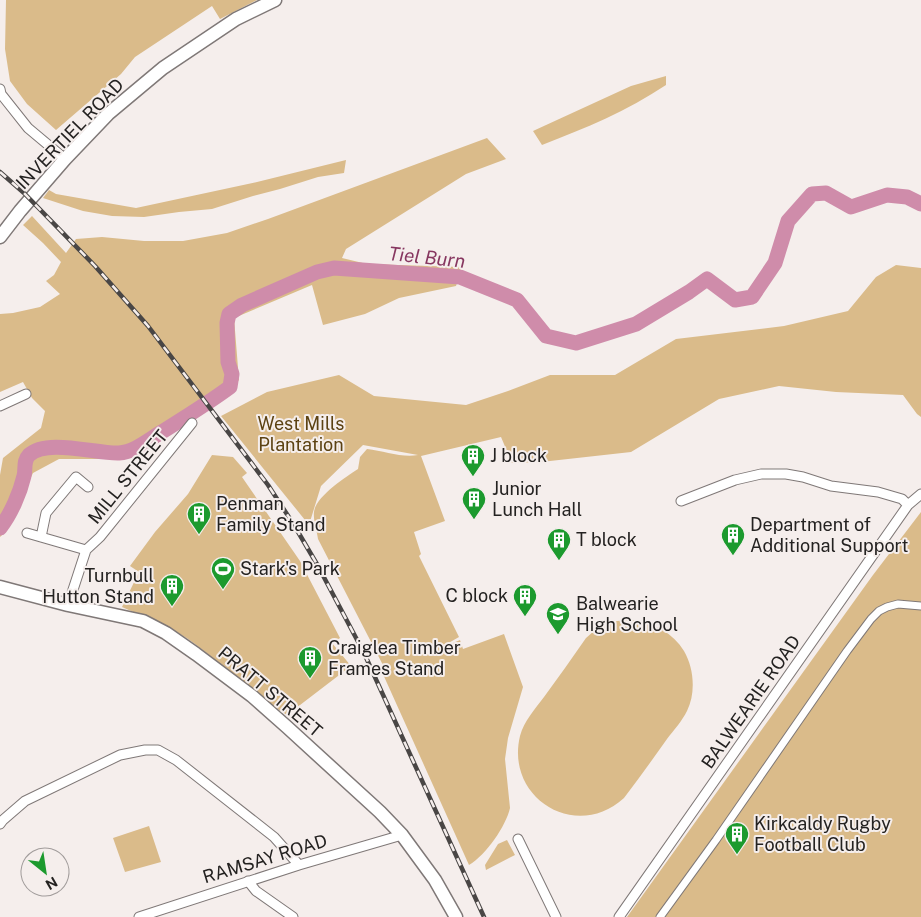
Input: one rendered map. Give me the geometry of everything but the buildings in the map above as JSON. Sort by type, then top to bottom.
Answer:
[{"type":"main road","name":"INVERTIEL ROAD","points":[[0,237],[65,159],[108,114],[163,68],[236,19],[275,0]]},
{"type":"main road","name":"PRATT STREET","points":[[0,587],[68,605],[143,621],[166,633],[196,654],[252,696],[380,812],[402,835],[435,880],[456,917]]},
{"type":"street","points":[[0,89],[1,94],[28,128],[65,159]]},
{"type":"street","points":[[0,406],[26,394]]},
{"type":"street","name":"MILL STREET","points":[[68,605],[86,550],[100,537],[192,423]]},
{"type":"street","points":[[681,501],[735,480],[761,474],[780,473],[803,477],[831,486],[878,492],[902,499],[908,506]]},
{"type":"street","name":"MILL STREET","points":[[41,537],[46,513],[76,477],[88,487]]},
{"type":"street","name":"BALWEARIE ROAD","points":[[620,917],[908,506],[921,494]]},
{"type":"street","name":"MILL STREET","points":[[27,533],[86,550]]},
{"type":"street","points":[[660,917],[871,619],[886,607],[898,604],[921,606]]},
{"type":"street","points":[[0,824],[25,801],[120,755],[145,750],[158,750],[176,760],[274,837],[299,865]]},
{"type":"street","name":"RAMSAY ROAD","points":[[138,917],[299,865],[402,835]]},
{"type":"street","points":[[518,838],[556,917]]},
{"type":"street","points":[[248,881],[256,891],[293,917]]},
{"type":"green space","points":[[6,0],[257,0],[220,19],[212,6],[135,57],[121,74],[56,130],[27,104],[10,81],[5,49]]},
{"type":"green space","points":[[666,76],[666,85],[621,111],[574,132],[542,145],[533,131],[631,86]]},
{"type":"green space","points":[[487,138],[506,159],[466,174],[346,249],[342,258],[367,264],[462,267],[456,286],[399,298],[365,314],[323,325],[312,285],[234,318],[239,380],[230,389],[143,449],[118,459],[59,459],[33,473],[5,532],[0,537],[0,475],[3,458],[41,428],[45,411],[32,398],[23,382],[0,392],[0,314],[40,307],[60,294],[46,281],[54,275],[61,262],[23,225],[32,216],[66,253],[76,239],[102,237],[144,241],[183,241],[227,233]]},
{"type":"green space","points":[[346,160],[344,173],[318,177],[212,209],[144,217],[112,216],[83,211],[43,198],[49,190],[56,194],[136,208],[257,182]]},
{"type":"green space","name":"West Mills Plantation","points":[[896,265],[921,268],[921,417],[903,395],[836,392],[779,386],[719,399],[631,452],[541,462],[512,463],[501,437],[421,456],[445,521],[414,532],[421,554],[419,556],[459,637],[445,645],[460,640],[463,649],[504,634],[523,687],[508,738],[505,759],[510,808],[508,815],[488,847],[469,865],[382,672],[385,669],[318,539],[314,518],[316,506],[320,500],[332,488],[358,469],[360,457],[367,449],[399,455],[418,455],[363,445],[321,486],[309,525],[221,416],[267,392],[339,375],[374,396],[466,405],[550,375],[615,375],[676,339],[784,326],[848,311],[876,277]]},
{"type":"green space","name":"Stark's Park","points":[[212,455],[233,457],[247,473],[242,477],[300,561],[340,638],[332,643],[351,666],[287,715],[251,690],[187,638],[122,607],[139,572],[130,566],[155,532],[188,494]]},
{"type":"green space","points":[[921,512],[921,917],[627,917],[873,575]]},
{"type":"green space","points":[[633,620],[655,626],[669,634],[684,651],[690,665],[693,681],[692,696],[687,711],[624,798],[605,811],[585,816],[566,814],[548,807],[534,794],[523,778],[518,758],[520,736],[524,725],[586,638],[594,631],[617,621]]},
{"type":"green space","points":[[149,826],[161,862],[125,872],[113,838]]},
{"type":"green space","points":[[507,840],[515,855],[486,870],[485,865],[498,844]]},
{"type":"waterway","name":"Tiel Burn","points":[[0,528],[18,496],[24,476],[26,460],[29,455],[37,450],[59,447],[119,453],[130,451],[140,446],[230,387],[232,374],[228,362],[227,323],[229,314],[242,305],[317,272],[334,268],[460,277],[517,300],[546,336],[576,343],[636,324],[707,279],[735,300],[752,297],[775,263],[788,221],[812,194],[826,193],[851,207],[887,195],[907,197],[921,204]]},
{"type":"railway","points":[[0,172],[24,193],[95,266],[148,326],[268,485],[294,525],[364,653],[484,917]]},
{"type":"place","name":"J block","points":[[473,477]]},
{"type":"place","name":"Junior Lunch Hall","points":[[474,520]]},
{"type":"place","name":"Penman Family Stand","points":[[199,535]]},
{"type":"place","name":"Department of Additional Support","points":[[733,556]]},
{"type":"place","name":"T block","points":[[559,561]]},
{"type":"place","name":"Stark's Park","points":[[223,590]]},
{"type":"place","name":"Turnbull Hutton Stand","points":[[172,607]]},
{"type":"place","name":"C block","points":[[525,617]]},
{"type":"place","name":"Balwearie High School","points":[[558,635]]},
{"type":"place","name":"Craiglea Timber Frames Stand","points":[[310,679]]},
{"type":"place","name":"Kirkcaldy Rugby Football Club","points":[[737,855]]}]
